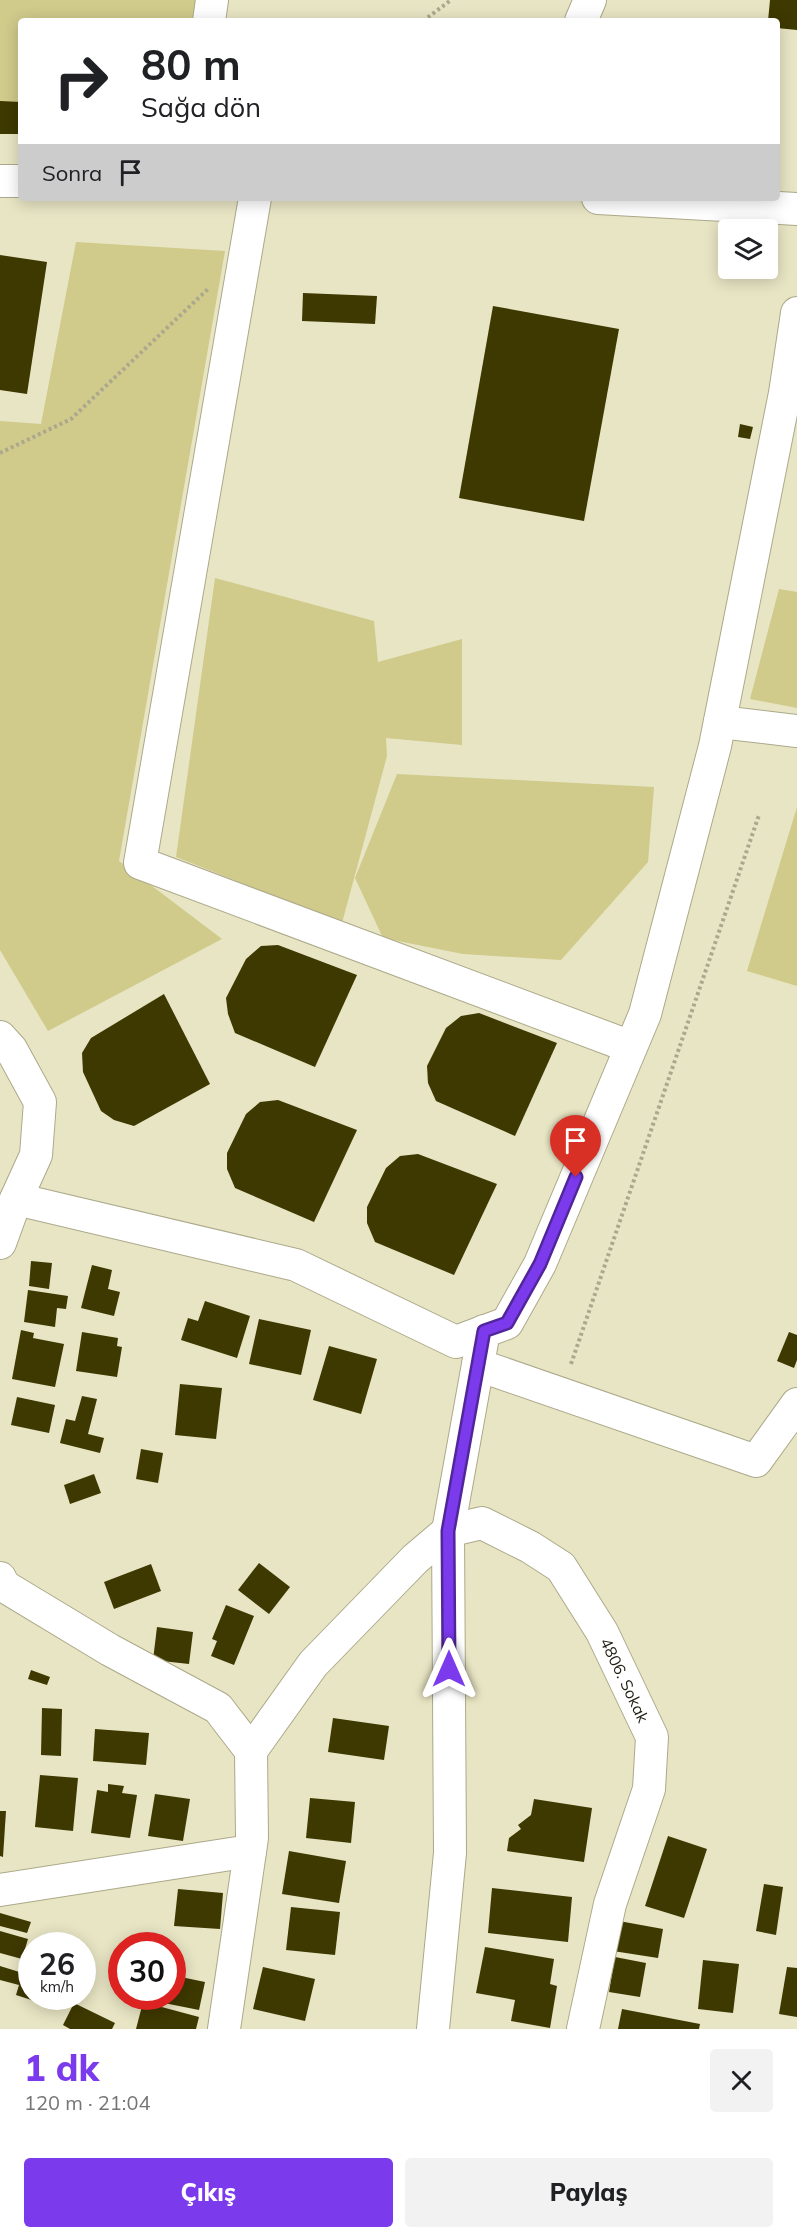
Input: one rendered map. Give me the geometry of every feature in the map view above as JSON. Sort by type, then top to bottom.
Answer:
[{"type":"street","points":[[209,18],[212,0]]},
{"type":"street","points":[[582,18],[590,0]]},
{"type":"street","points":[[0,180],[18,181]]},
{"type":"street","points":[[254,201],[140,864],[631,1047]]},
{"type":"street","points":[[652,201],[797,209]]},
{"type":"street","points":[[16,1199],[296,1264],[456,1342],[507,1323],[540,1264],[645,1014],[720,722],[785,393],[797,313]]},
{"type":"street","points":[[720,722],[797,731]]},
{"type":"street","points":[[0,1037],[11,1049],[40,1102],[36,1155],[1,1239]]},
{"type":"street","points":[[433,2029],[450,1853],[448,1531],[484,1331]]},
{"type":"street","points":[[478,1365],[756,1461],[797,1404]]},
{"type":"street","name":"4806. Sokak","points":[[448,1531],[482,1523],[531,1547],[561,1568],[602,1632],[652,1737],[649,1789],[610,1904],[583,2029]]},
{"type":"street","points":[[224,2029],[252,1838],[251,1751],[313,1664],[415,1558],[448,1531]]},
{"type":"street","points":[[0,1578],[4,1586],[110,1650],[218,1708],[251,1751]]},
{"type":"street","points":[[0,1890],[250,1851]]},
{"type":"path","points":[[427,18],[451,0]]},
{"type":"path","points":[[0,453],[71,419],[212,285]]},
{"type":"path","points":[[561,1393],[759,815]]},
{"type":"shaded area","points":[[0,0],[196,0],[193,18],[18,18],[18,126],[0,127]]},
{"type":"shaded area","points":[[76,242],[225,251],[119,861],[222,939],[48,1031],[0,950],[0,421],[41,424]]},
{"type":"shaded area","points":[[215,578],[374,621],[378,662],[462,639],[462,745],[386,738],[387,756],[342,923],[176,857]]},
{"type":"shaded area","points":[[779,589],[797,592],[797,708],[750,699]]},
{"type":"shaded area","points":[[397,774],[654,787],[648,862],[561,960],[463,954],[383,938],[355,878]]},
{"type":"shaded area","points":[[797,807],[797,986],[747,971]]},
{"type":"building","points":[[770,0],[797,0],[797,30],[780,28],[780,18],[768,18]]},
{"type":"building","points":[[0,101],[18,102],[18,134],[0,134]]},
{"type":"building","points":[[0,255],[47,262],[27,394],[0,390]]},
{"type":"building","points":[[303,293],[377,296],[375,324],[302,321]]},
{"type":"building","points":[[493,306],[619,329],[584,521],[459,498]]},
{"type":"building","points":[[740,424],[753,427],[750,439],[738,437]]},
{"type":"building","points":[[278,945],[357,975],[315,1067],[235,1033],[228,1014],[226,998],[246,959],[261,946]]},
{"type":"building","points":[[164,994],[210,1084],[134,1126],[114,1120],[101,1111],[83,1072],[82,1053],[91,1038]]},
{"type":"building","points":[[479,1013],[557,1043],[515,1136],[436,1101],[428,1083],[427,1066],[446,1028],[461,1016]]},
{"type":"building","points":[[278,1100],[357,1130],[314,1222],[235,1188],[227,1169],[227,1153],[246,1114],[260,1102]]},
{"type":"building","points":[[418,1154],[497,1184],[454,1275],[375,1242],[367,1223],[367,1207],[386,1168],[400,1156]]},
{"type":"building","points":[[31,1261],[52,1263],[49,1289],[29,1286]]},
{"type":"building","points":[[92,1265],[112,1270],[108,1289],[120,1292],[114,1316],[81,1308]]},
{"type":"building","points":[[28,1290],[68,1296],[66,1309],[57,1308],[55,1327],[24,1322]]},
{"type":"building","points":[[205,1301],[250,1316],[237,1358],[181,1340],[188,1318],[198,1321]]},
{"type":"building","points":[[259,1319],[311,1330],[301,1375],[249,1364]]},
{"type":"building","points":[[21,1330],[34,1333],[33,1338],[64,1344],[55,1387],[12,1379]]},
{"type":"building","points":[[82,1332],[118,1338],[117,1346],[122,1347],[117,1377],[76,1371]]},
{"type":"building","points":[[789,1332],[797,1335],[797,1360],[794,1368],[777,1361]]},
{"type":"building","points":[[329,1346],[377,1359],[361,1414],[313,1400]]},
{"type":"building","points":[[180,1384],[222,1388],[216,1439],[175,1435]]},
{"type":"building","points":[[82,1396],[97,1399],[88,1434],[104,1438],[100,1453],[60,1443],[66,1419],[75,1421]]},
{"type":"building","points":[[17,1397],[55,1405],[49,1433],[11,1425]]},
{"type":"building","points":[[141,1449],[163,1453],[158,1483],[136,1479]]},
{"type":"building","points":[[94,1474],[101,1493],[70,1504],[64,1485]]},
{"type":"building","points":[[259,1563],[290,1587],[269,1614],[238,1590]]},
{"type":"building","points":[[151,1564],[161,1591],[114,1609],[104,1582]]},
{"type":"building","points":[[226,1605],[254,1616],[234,1665],[211,1656],[217,1641],[212,1639]]},
{"type":"building","points":[[157,1627],[193,1632],[189,1664],[153,1660]]},
{"type":"building","points":[[31,1670],[50,1677],[47,1685],[28,1679]]},
{"type":"building","points":[[42,1708],[62,1709],[61,1756],[41,1755]]},
{"type":"building","points":[[333,1718],[389,1726],[384,1760],[328,1752]]},
{"type":"building","points":[[95,1729],[149,1733],[146,1765],[93,1761]]},
{"type":"building","points":[[40,1775],[78,1778],[73,1831],[35,1827]]},
{"type":"building","points":[[108,1784],[124,1786],[122,1793],[137,1795],[130,1838],[91,1833],[97,1790],[108,1792]]},
{"type":"building","points":[[155,1794],[190,1799],[183,1841],[148,1836]]},
{"type":"building","points":[[310,1798],[355,1802],[351,1843],[306,1838]]},
{"type":"building","points":[[534,1799],[592,1808],[584,1862],[507,1851],[509,1838],[521,1829],[518,1825],[531,1815]]},
{"type":"building","points":[[0,1811],[6,1811],[3,1857],[0,1856]]},
{"type":"building","points":[[668,1836],[707,1849],[684,1918],[645,1906]]},
{"type":"building","points":[[289,1851],[346,1861],[339,1903],[282,1894]]},
{"type":"building","points":[[764,1884],[783,1887],[776,1935],[756,1931]]},
{"type":"building","points":[[492,1888],[572,1897],[568,1942],[488,1933]]},
{"type":"building","points":[[178,1889],[223,1893],[220,1929],[174,1926]]},
{"type":"building","points":[[291,1907],[340,1912],[335,1955],[286,1950]]},
{"type":"building","points":[[0,1913],[31,1922],[27,1932],[0,1926]]},
{"type":"building","points":[[619,1921],[663,1929],[658,1958],[613,1951]]},
{"type":"building","points":[[0,1931],[18,1936],[18,1958],[0,1953]]},
{"type":"building","points":[[485,1947],[554,1959],[550,1984],[557,1986],[550,2028],[511,2021],[515,2000],[476,1993]]},
{"type":"building","points":[[615,1957],[646,1963],[640,1997],[609,1992]]},
{"type":"building","points":[[703,1960],[739,1964],[733,2013],[698,2009]]},
{"type":"building","points":[[0,1966],[18,1972],[18,1985],[0,1980]]},
{"type":"building","points":[[263,1967],[315,1979],[305,2021],[253,2009]]},
{"type":"building","points":[[787,1967],[797,1968],[797,2017],[779,2014]]},
{"type":"building","points":[[186,1978],[205,1982],[199,2010],[186,2007]]},
{"type":"building","points":[[622,2009],[700,2024],[699,2029],[618,2029]]},
{"type":"building","points":[[70,2010],[88,2010],[115,2023],[112,2029],[70,2029],[63,2025]]},
{"type":"building","points":[[141,2010],[173,2010],[199,2017],[196,2029],[136,2029]]},
{"type":"route","points":[[449,1669],[448,1531],[484,1331],[507,1323],[540,1264],[576,1177]]}]
